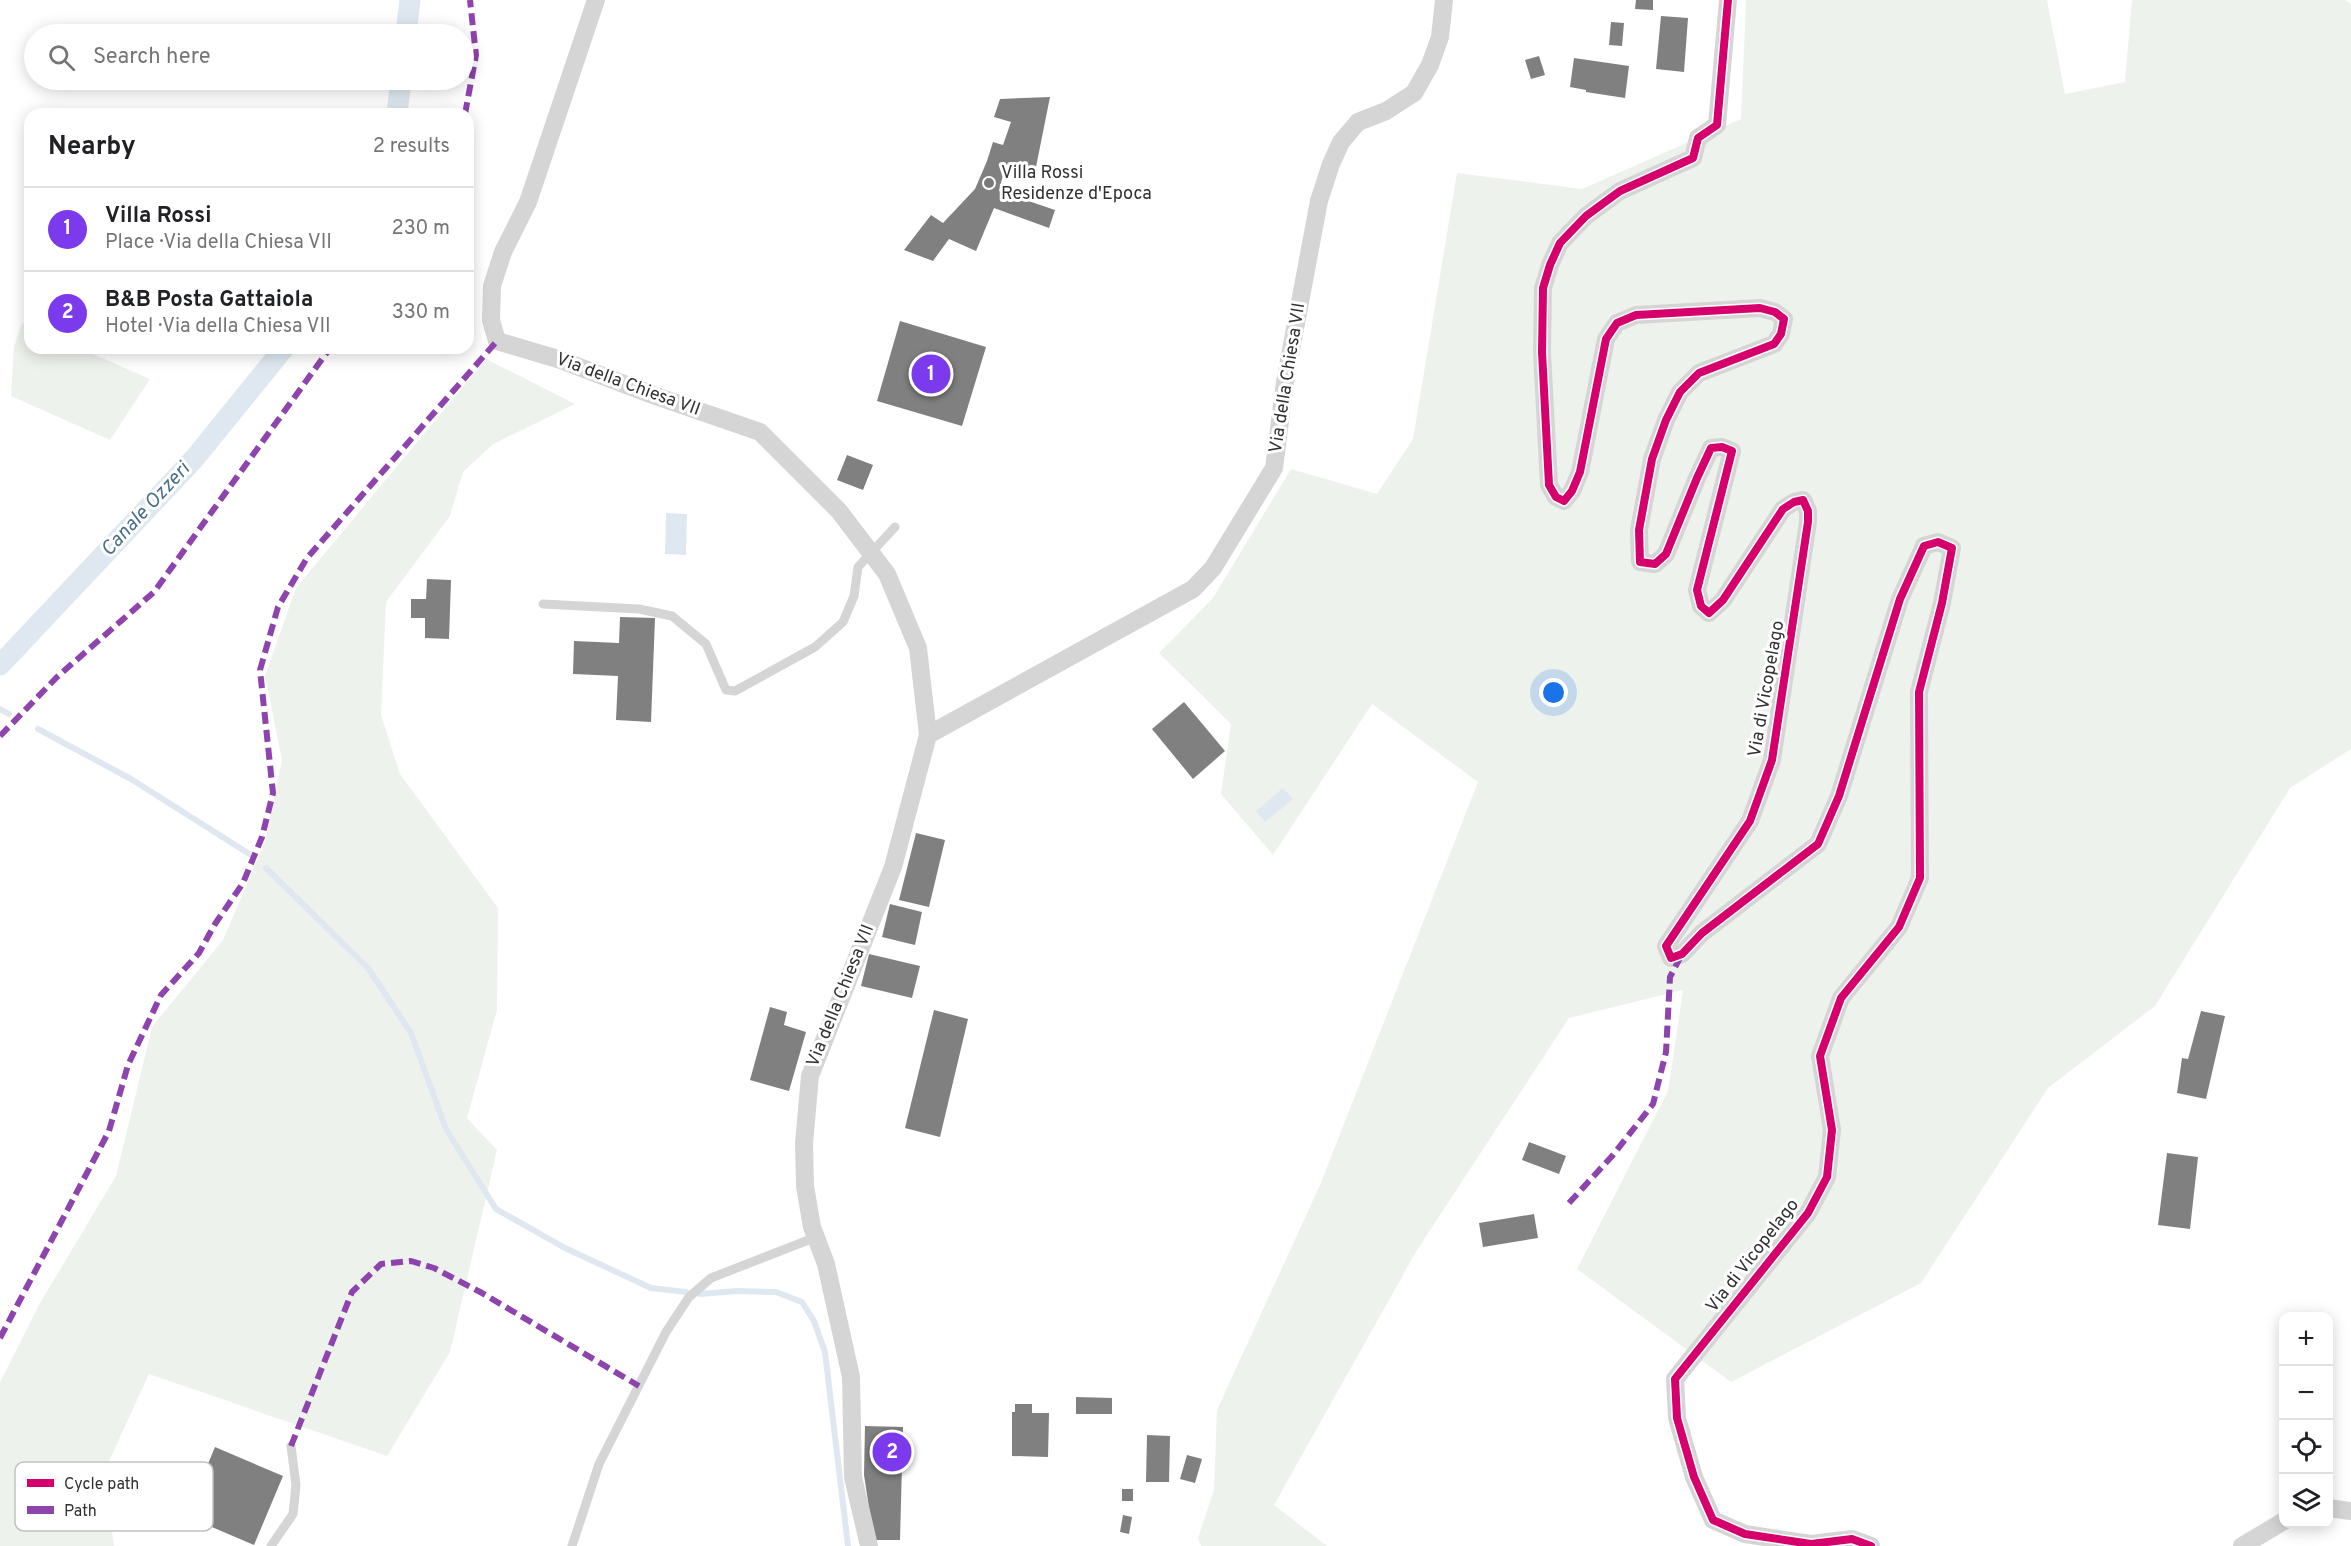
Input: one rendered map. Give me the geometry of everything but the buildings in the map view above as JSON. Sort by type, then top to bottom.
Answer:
[{"type":"street","name":"Via della Chiesa VII","points":[[596,0],[528,202],[503,252],[492,286],[491,320],[497,341],[558,359],[760,432],[839,511],[887,574],[918,648],[928,735],[893,867],[810,1076],[804,1143],[805,1186],[816,1237],[826,1264],[851,1377],[853,1477],[869,1546]]},
{"type":"street","name":"Via della Chiesa VII","points":[[928,735],[1193,589],[1213,568],[1274,468],[1285,382],[1319,201],[1331,164],[1341,142],[1358,122],[1386,111],[1414,93],[1430,65],[1440,37],[1444,0]]},
{"type":"street","name":"Via di Vicopelago","points":[[1728,0],[1717,125],[1698,138],[1693,158],[1620,191],[1586,216],[1560,243],[1550,266],[1543,288],[1542,352],[1550,485],[1556,497],[1564,501],[1572,491],[1580,472],[1606,339],[1617,323],[1636,315],[1760,308],[1775,312],[1784,319],[1781,334],[1774,344],[1699,373],[1680,392],[1666,420],[1652,459],[1640,530],[1640,562],[1655,564],[1666,554],[1711,448],[1722,447],[1732,451],[1697,590],[1701,606],[1709,613],[1723,600],[1783,509],[1794,502],[1803,500],[1808,511],[1804,556],[1772,760],[1750,820],[1666,946],[1671,958],[1682,954],[1702,933],[1818,843],[1839,796],[1900,599],[1924,546],[1938,542],[1952,548],[1942,603],[1919,692],[1920,878],[1899,927],[1840,998],[1820,1056],[1832,1130],[1827,1177],[1808,1213],[1675,1379],[1677,1418],[1694,1477],[1713,1520],[1745,1534],[1811,1544],[1852,1539],[1871,1546]]},
{"type":"street","points":[[2333,1508],[2351,1510]]},
{"type":"street","points":[[2242,1546],[2279,1523]]},
{"type":"lane","points":[[543,604],[639,609],[672,616],[706,644],[726,690],[735,691],[815,647],[843,622],[854,596],[858,567],[872,555],[895,528]]},
{"type":"lane","points":[[572,1546],[599,1464],[666,1332],[689,1297],[711,1278],[816,1237]]},
{"type":"lane","points":[[271,1546],[293,1514],[296,1485],[291,1446]]},
{"type":"shaded area","points":[[1746,0],[2047,0],[2065,94],[2125,82],[2132,0],[2345,0],[2351,4],[2351,749],[2290,788],[2155,1006],[2048,1088],[1921,1283],[1731,1382],[1577,1269],[1668,1091],[1683,990],[1569,1018],[1417,1250],[1274,1505],[1327,1546],[1201,1546],[1198,1538],[1214,1490],[1217,1410],[1320,1185],[1478,782],[1372,704],[1273,855],[1221,794],[1231,724],[1159,653],[1213,598],[1291,469],[1377,494],[1413,439],[1457,173],[1582,189],[1741,119]]},
{"type":"shaded area","points":[[22,323],[24,324],[24,354],[93,354],[150,379],[110,440],[11,396],[14,347]]},
{"type":"shaded area","points":[[486,359],[575,404],[493,444],[463,472],[450,516],[386,602],[381,715],[400,774],[498,908],[497,1010],[467,1118],[497,1150],[450,1352],[387,1456],[149,1374],[109,1462],[15,1462],[15,1531],[112,1531],[114,1546],[0,1546],[0,1382],[40,1303],[116,1176],[152,1027],[223,940],[265,842],[282,760],[265,675],[296,588]]},
{"type":"shaded area","points":[[666,513],[687,514],[686,555],[665,554]]},
{"type":"shaded area","points":[[1283,788],[1293,799],[1265,822],[1256,811]]},
{"type":"waterway","name":"Canale Ozzeri","points":[[407,24],[410,0]]},
{"type":"waterway","name":"Canale Ozzeri","points":[[398,108],[400,90]]},
{"type":"waterway","name":"Canale Ozzeri","points":[[0,665],[194,459],[279,354]]},
{"type":"waterway","points":[[0,709],[9,714]]},
{"type":"waterway","points":[[38,729],[131,779],[251,855]]},
{"type":"waterway","points":[[266,868],[368,968],[411,1033],[446,1129],[496,1209],[565,1248],[651,1288],[686,1292]]},
{"type":"waterway","points":[[700,1294],[737,1291],[776,1292],[802,1302],[814,1321],[825,1352],[848,1546]]},
{"type":"marked path","points":[[470,0],[473,24]]},
{"type":"marked path","points":[[474,37],[476,55],[474,66]]},
{"type":"marked path","points":[[466,108],[469,90]]},
{"type":"marked path","points":[[0,1338],[109,1131],[128,1065],[161,995],[199,953],[215,924],[243,883],[262,837],[273,793],[260,670],[278,607],[307,558],[497,341]]},
{"type":"marked path","points":[[0,736],[57,677],[154,592],[326,354]]},
{"type":"marked path","points":[[1569,1203],[1613,1155],[1653,1104],[1666,1052],[1670,977],[1682,954]]},
{"type":"marked path","points":[[291,1446],[352,1292],[381,1264],[411,1261],[434,1268],[482,1293],[639,1386]]},
{"type":"cycle path","points":[[1728,0],[1717,125],[1698,138],[1693,158],[1620,191],[1586,216],[1560,243],[1550,265],[1543,288],[1542,352],[1549,485],[1556,497],[1564,501],[1572,491],[1580,472],[1606,339],[1617,323],[1636,315],[1760,308],[1775,312],[1784,319],[1781,334],[1774,344],[1699,373],[1680,392],[1666,420],[1652,459],[1639,530],[1640,562],[1655,564],[1666,554],[1711,448],[1722,447],[1732,451],[1697,590],[1701,606],[1709,613],[1723,600],[1783,509],[1794,502],[1803,500],[1808,511],[1772,760],[1750,821],[1666,946],[1671,958],[1682,954],[1702,933],[1818,844],[1839,796],[1900,599],[1924,546],[1938,542],[1952,548],[1942,603],[1919,692],[1920,878],[1899,927],[1841,998],[1820,1056],[1832,1130],[1827,1177],[1808,1213],[1675,1379],[1677,1418],[1694,1477],[1713,1520],[1745,1534],[1811,1544],[1852,1539],[1871,1546]]},
{"type":"place","name":"Villa Rossi Residenze d'Epoca","points":[[989,183]]},
{"type":"place","name":"Villa Rossi","points":[[931,374]]},
{"type":"place","name":"B&B Posta Gattaiola","points":[[892,1452]]}]
